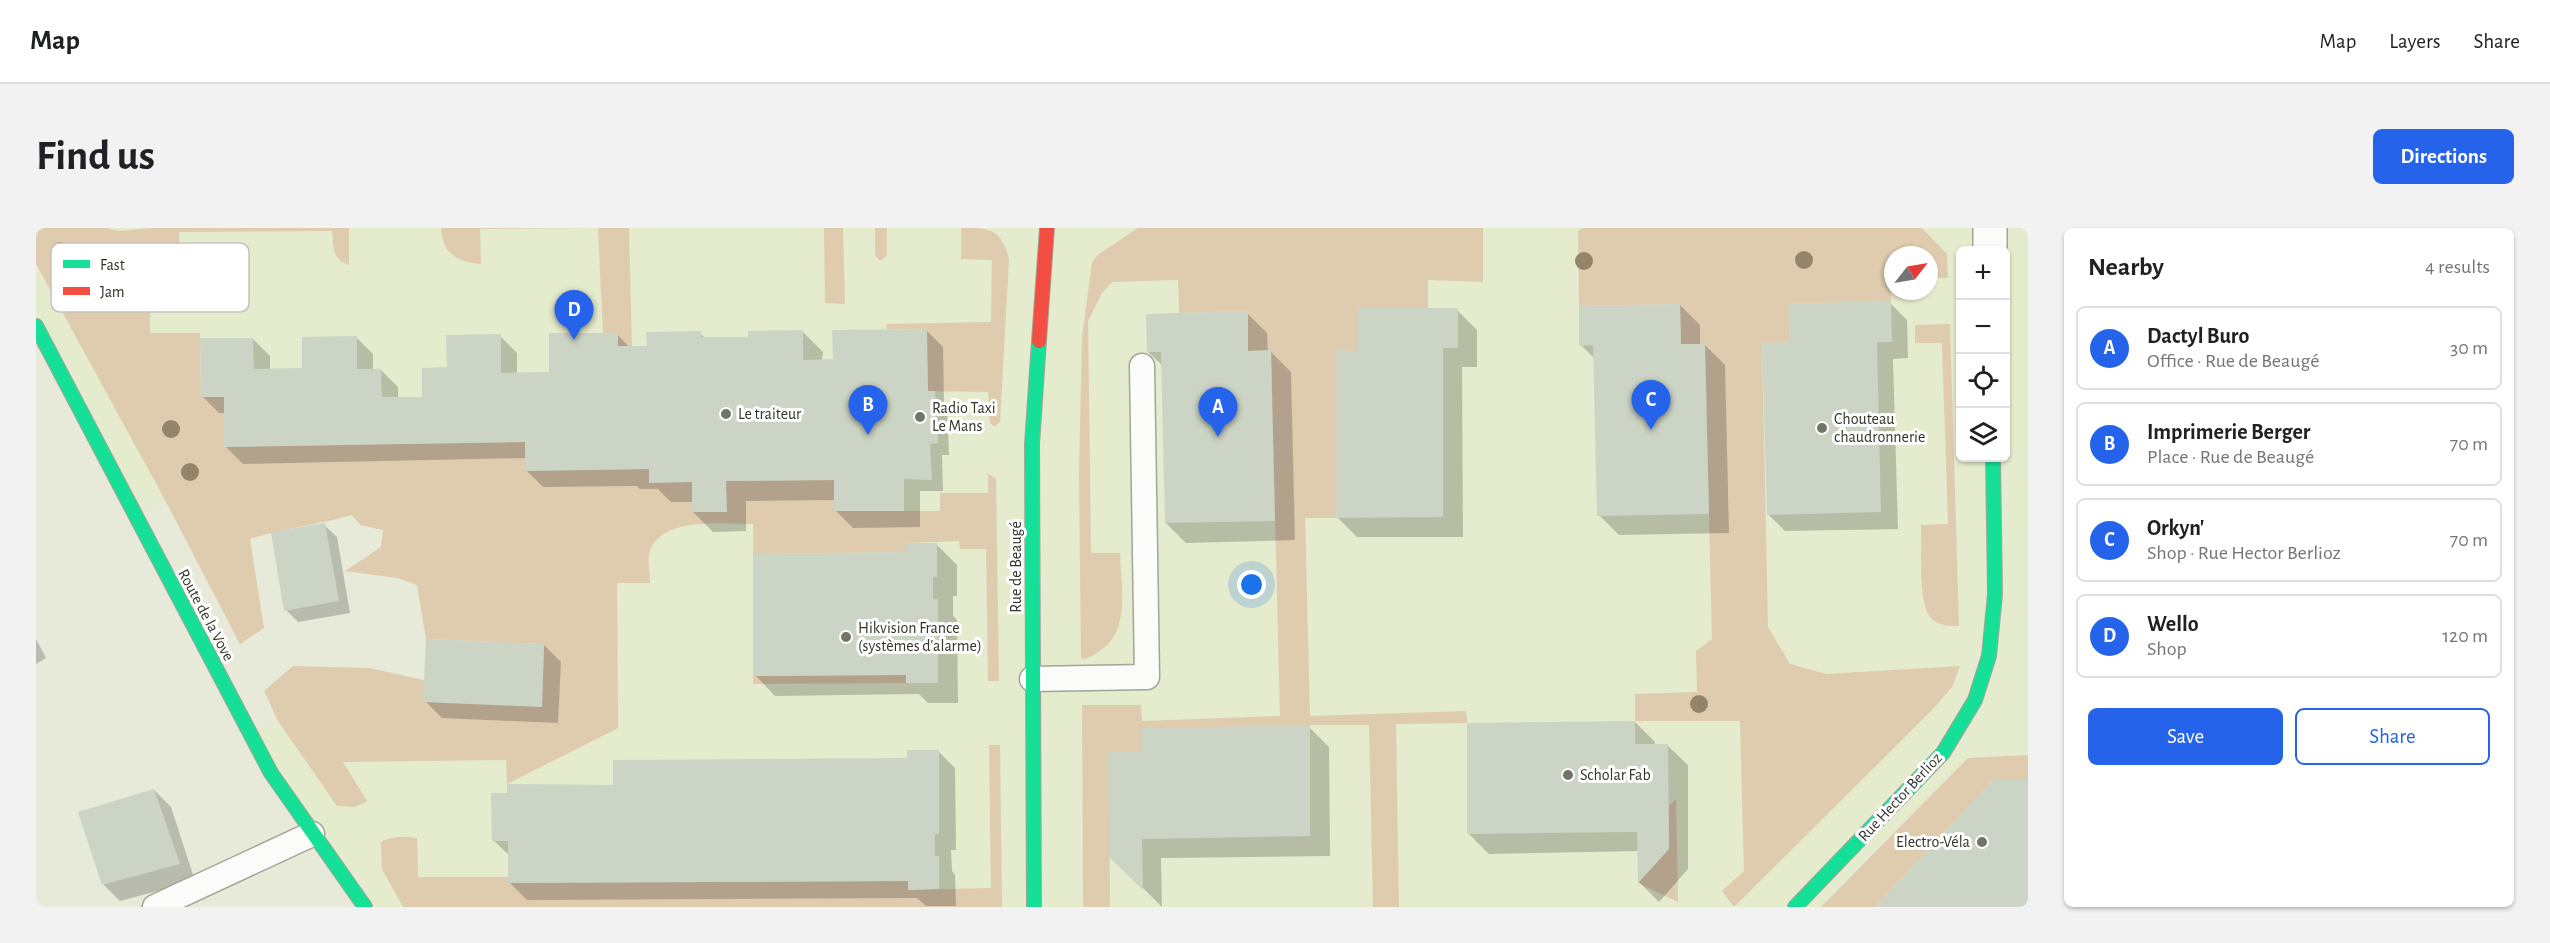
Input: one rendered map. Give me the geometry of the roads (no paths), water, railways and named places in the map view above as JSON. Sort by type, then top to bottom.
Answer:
[{"type":"street","name":"Rue de Beaugé","points":[[1034,907],[1032,444],[1047,228]]},
{"type":"street","points":[[1990,228],[1990,246]]},
{"type":"street","name":"Route de la Vove","points":[[36,326],[250,736],[271,773],[312,834],[365,907]]},
{"type":"street","name":"Rue Hector Berlioz","points":[[1795,907],[1943,753],[1975,700],[1989,656],[1995,594],[1993,462]]},
{"type":"lane","points":[[1032,679],[1147,677],[1142,366]]},
{"type":"lane","points":[[155,907],[312,834]]},
{"type":"place","name":"Wello","points":[[574,340]]},
{"type":"place","name":"Le traiteur","points":[[726,414]]},
{"type":"place","name":"Radio Taxi Le Mans","points":[[920,417]]},
{"type":"place","name":"Chouteau chaudronnerie","points":[[1822,428]]},
{"type":"place","name":"Orkyn'","points":[[1651,430]]},
{"type":"place","name":"Imprimerie Berger","points":[[868,435]]},
{"type":"place","name":"Dactyl Buro","points":[[1218,437]]},
{"type":"place","name":"Hikvision France (systèmes d'alarme)","points":[[846,637]]},
{"type":"place","name":"Scholar Fab","points":[[1568,775]]},
{"type":"place","name":"Electro-Véla","points":[[1982,842]]}]
